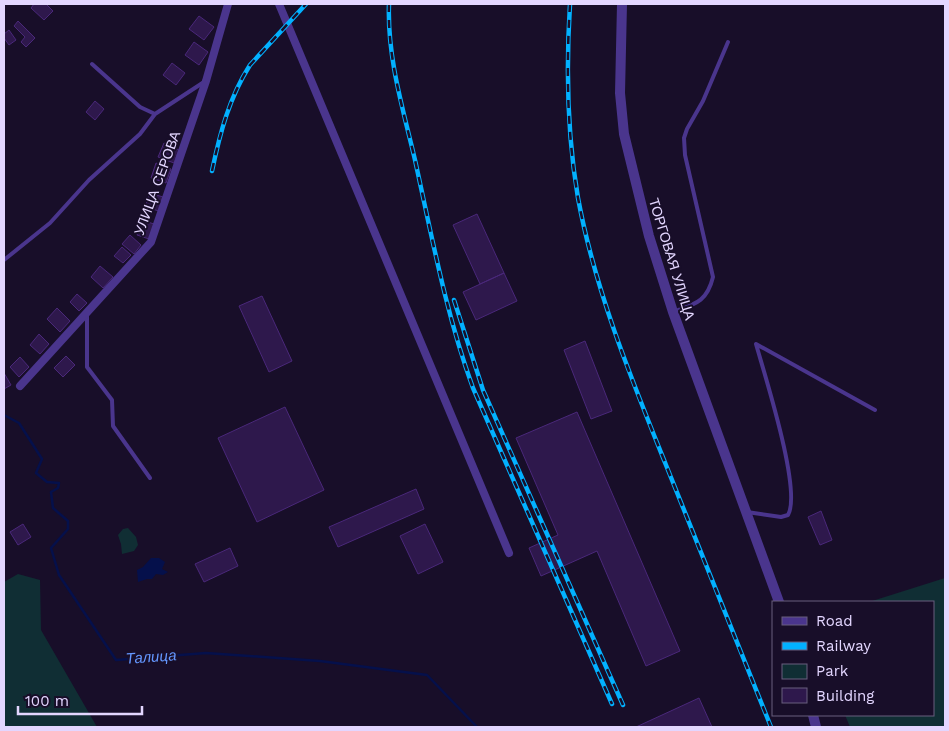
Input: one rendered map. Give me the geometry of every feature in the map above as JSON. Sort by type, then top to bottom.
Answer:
[{"type":"street","name":"УЛИЦА СЕРОВА","points":[[20,386],[150,242],[206,81],[228,4]]},
{"type":"street","points":[[279,4],[509,554]]},
{"type":"street","name":"ТОРГОВАЯ УЛИЦА","points":[[622,4],[620,93],[624,134],[649,236],[673,312],[780,601]]},
{"type":"lane","points":[[673,312],[695,304],[702,299],[708,293],[713,277],[685,155],[684,138],[689,124],[703,101],[728,42]]},
{"type":"lane","points":[[92,64],[140,107],[155,114]]},
{"type":"lane","points":[[4,260],[50,222],[89,180],[140,134],[155,114],[206,81]]},
{"type":"lane","points":[[87,312],[87,367],[112,400],[113,426],[150,478]]},
{"type":"lane","points":[[747,512],[781,517],[788,515],[791,510],[792,498],[788,464],[756,344],[875,410]]},
{"type":"green space","points":[[128,528],[136,537],[138,545],[134,551],[122,554],[118,535],[123,529]]},
{"type":"green space","points":[[18,574],[40,580],[41,630],[97,727],[4,727],[4,582]]},
{"type":"green space","points":[[945,578],[945,727],[850,727],[845,716],[934,716],[934,601],[872,601]]},
{"type":"shaded area","points":[[151,558],[159,558],[165,562],[162,569],[168,572],[163,575],[156,574],[152,579],[138,582],[137,570],[143,567]]},
{"type":"building","points":[[34,4],[46,4],[53,11],[44,20],[31,8]]},
{"type":"building","points":[[199,16],[214,27],[204,40],[189,29]]},
{"type":"building","points":[[18,21],[35,38],[26,47],[21,42],[25,37],[14,26]]},
{"type":"building","points":[[9,30],[16,40],[9,45],[4,38],[4,34]]},
{"type":"building","points":[[194,42],[208,52],[199,65],[185,55]]},
{"type":"building","points":[[172,63],[185,73],[176,85],[163,75]]},
{"type":"building","points":[[95,101],[104,109],[95,120],[86,112]]},
{"type":"building","points":[[164,143],[179,150],[174,163],[158,157]]},
{"type":"building","points":[[156,163],[171,169],[166,183],[151,178]]},
{"type":"building","points":[[150,193],[163,197],[159,211],[145,207]]},
{"type":"building","points":[[477,214],[504,273],[480,284],[453,225]]},
{"type":"building","points":[[142,220],[154,224],[149,239],[137,235]]},
{"type":"building","points":[[130,235],[141,245],[134,254],[122,244]]},
{"type":"building","points":[[122,247],[131,255],[123,263],[114,256]]},
{"type":"building","points":[[100,266],[113,277],[103,288],[91,277]]},
{"type":"building","points":[[504,273],[517,301],[476,320],[463,292]]},
{"type":"building","points":[[77,294],[87,303],[79,311],[70,302]]},
{"type":"building","points":[[262,296],[292,361],[269,372],[239,306]]},
{"type":"building","points":[[57,308],[70,321],[60,332],[47,319]]},
{"type":"building","points":[[39,334],[49,344],[40,354],[30,345]]},
{"type":"building","points":[[585,341],[612,411],[591,419],[564,350]]},
{"type":"building","points":[[66,356],[75,365],[63,377],[54,368]]},
{"type":"building","points":[[20,357],[29,367],[19,377],[10,367]]},
{"type":"building","points":[[4,373],[11,385],[4,389]]},
{"type":"building","points":[[285,407],[324,490],[257,522],[218,438]]},
{"type":"building","points":[[577,412],[680,651],[646,666],[597,551],[541,576],[529,548],[558,535],[516,438]]},
{"type":"building","points":[[416,489],[424,509],[338,547],[329,527]]},
{"type":"building","points":[[821,511],[832,540],[820,545],[808,517]]},
{"type":"building","points":[[23,524],[31,537],[18,545],[10,532]]},
{"type":"building","points":[[425,524],[443,562],[418,574],[400,536]]},
{"type":"building","points":[[230,548],[238,566],[204,582],[195,564]]},
{"type":"building","points":[[699,698],[712,727],[636,727]]},
{"type":"waterway","name":"Талица","points":[[4,415],[19,423],[42,459],[36,473],[47,482],[59,483],[58,488],[51,492],[53,508],[68,521],[68,529],[51,548],[59,575],[116,660],[206,653],[320,661],[427,675],[477,727]]},
{"type":"railway","points":[[212,171],[226,116],[243,77],[250,65],[306,4]]},
{"type":"railway","points":[[389,4],[391,44],[397,83],[440,275],[463,360],[473,388],[612,704]]},
{"type":"railway","points":[[570,4],[568,77],[574,174],[585,232],[594,266],[615,333],[640,400],[771,727]]},
{"type":"railway","points":[[454,300],[483,390],[623,705]]}]
